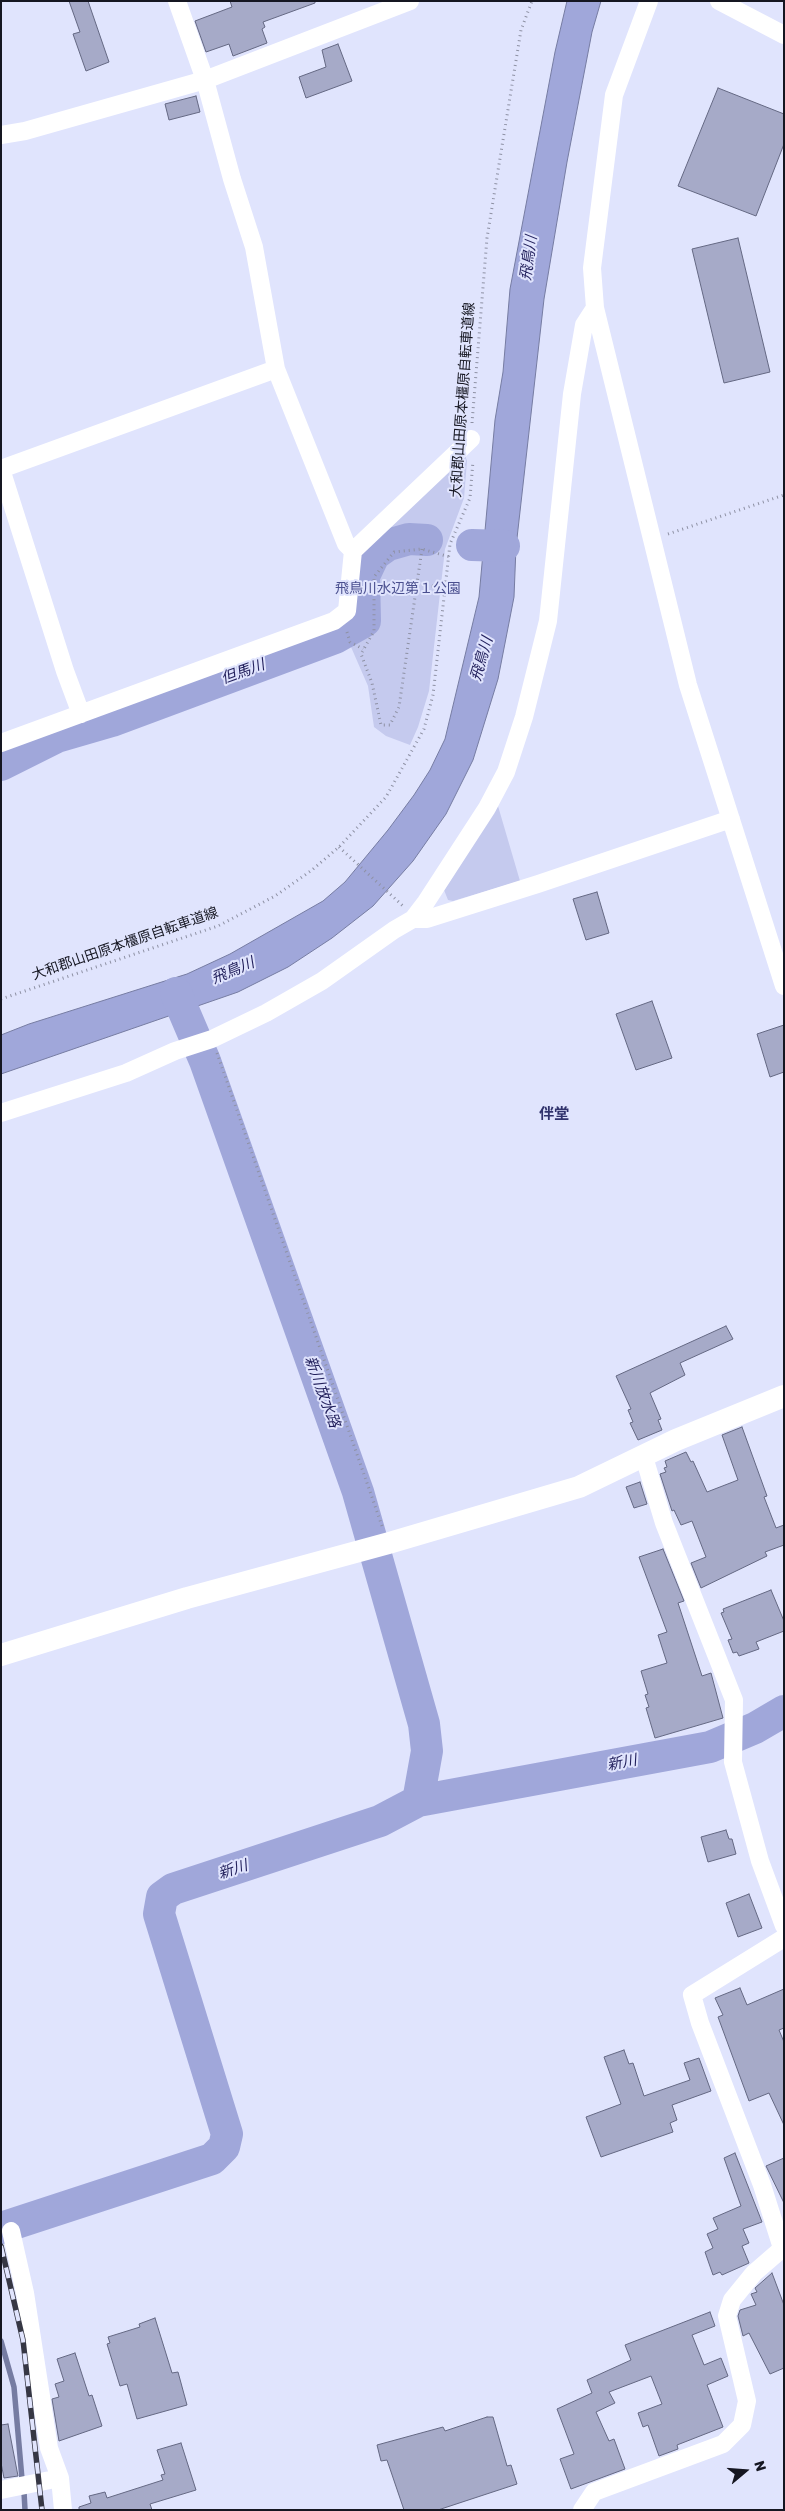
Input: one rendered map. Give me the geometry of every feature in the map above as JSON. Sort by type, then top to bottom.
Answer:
[{"type":"street","points":[[177,1],[206,80],[232,179],[254,247],[276,369],[346,544],[353,551]]},
{"type":"street","points":[[1,135],[25,131],[206,80],[410,1]]},
{"type":"street","points":[[649,1],[614,95],[592,268],[595,308],[688,685],[784,986]]},
{"type":"street","points":[[719,1],[784,35]]},
{"type":"street","points":[[1,1113],[126,1073],[174,1051],[212,1039],[266,1013],[322,981],[394,930],[413,919],[487,808],[506,772],[524,717],[548,622],[572,394],[584,325],[595,308]]},
{"type":"street","points":[[81,714],[65,671],[1,469],[276,369]]},
{"type":"street","points":[[1,744],[334,621],[347,611],[353,551],[471,439]]},
{"type":"street","points":[[413,919],[427,919],[731,819]]},
{"type":"street","points":[[1,1655],[187,1598],[389,1543],[579,1488],[676,1440],[784,1396]]},
{"type":"street","points":[[644,1457],[664,1523],[734,1700],[732,1762],[760,1862],[784,1926]]},
{"type":"street","points":[[582,2510],[594,2492],[723,2444],[742,2425],[746,2400],[727,2316],[732,2300],[754,2273],[783,2248],[762,2185],[700,2023],[692,1995],[784,1938]]},
{"type":"street","points":[[12,2231],[26,2293],[50,2448],[60,2478],[63,2510]]},
{"type":"street","points":[[1,2490],[60,2478]]},
{"type":"path","name":"大和郡山田原本橿原自転車道線","points":[[1,998],[218,926],[275,896],[341,848],[386,796],[424,729],[433,695],[447,589],[450,544],[470,498],[473,459],[471,439],[486,238],[521,30],[532,1]]},
{"type":"path","points":[[653,539],[784,495]]},
{"type":"path","points":[[422,549],[399,707],[390,725],[381,725],[372,682],[361,654],[374,631],[374,577],[394,552],[422,549],[450,557]]},
{"type":"path","points":[[417,583],[447,589]]},
{"type":"path","points":[[341,615],[350,642],[363,649]]},
{"type":"path","points":[[341,848],[402,905]]},
{"type":"path","points":[[212,1039],[367,1486],[389,1543]]},
{"type":"green space","name":"飛鳥川水辺第１公園","points":[[465,455],[467,461],[464,498],[445,549],[429,691],[418,727],[410,745],[386,736],[374,727],[368,686],[351,647],[353,637],[349,624],[356,614],[357,571],[377,537]]},
{"type":"green space","points":[[498,806],[520,881],[453,901],[448,900],[444,890]]},
{"type":"water","name":"飛鳥川","points":[[567,1],[601,1],[592,32],[567,162],[544,299],[516,547],[514,597],[498,679],[473,760],[446,814],[413,861],[373,906],[332,938],[288,967],[238,992],[1,1074],[1,1035],[29,1024],[187,974],[230,954],[323,901],[345,882],[388,830],[430,770],[445,739],[479,597],[495,420],[503,372],[510,289],[555,52]]},
{"type":"building","points":[[69,1],[88,1],[109,62],[86,71],[73,34],[80,32]]},
{"type":"building","points":[[230,1],[315,1],[315,3],[263,22],[265,27],[262,29],[267,43],[233,56],[229,44],[206,52],[195,21],[232,7]]},
{"type":"building","points":[[338,44],[352,81],[306,98],[299,77],[326,67],[322,50]]},
{"type":"building","points":[[718,88],[784,114],[784,144],[756,216],[678,186]]},
{"type":"building","points":[[196,96],[200,112],[169,120],[165,104]]},
{"type":"building","points":[[738,238],[770,372],[724,383],[692,249]]},
{"type":"building","points":[[597,892],[609,933],[586,940],[573,899]]},
{"type":"building","points":[[652,1001],[672,1058],[636,1070],[616,1014]]},
{"type":"building","points":[[784,1025],[784,1072],[770,1077],[757,1034]]},
{"type":"building","points":[[726,1326],[733,1339],[680,1363],[685,1375],[650,1393],[661,1419],[658,1420],[662,1430],[638,1440],[630,1423],[633,1422],[628,1410],[631,1409],[616,1376]]},
{"type":"building","points":[[742,1427],[767,1496],[764,1497],[776,1528],[784,1525],[784,1545],[765,1552],[767,1556],[701,1588],[691,1563],[706,1557],[692,1521],[681,1525],[674,1510],[672,1511],[660,1474],[666,1472],[664,1468],[667,1467],[665,1461],[686,1452],[691,1462],[693,1461],[707,1492],[738,1480],[722,1435]]},
{"type":"building","points":[[640,1482],[647,1504],[634,1508],[626,1487]]},
{"type":"building","points":[[663,1549],[684,1601],[678,1603],[702,1676],[711,1673],[723,1718],[655,1738],[646,1708],[649,1707],[645,1695],[648,1694],[641,1671],[667,1663],[658,1635],[667,1632],[639,1557]]},
{"type":"building","points":[[771,1590],[784,1621],[784,1631],[756,1642],[759,1649],[739,1656],[737,1652],[733,1653],[728,1640],[732,1639],[721,1613],[724,1612],[723,1609]]},
{"type":"building","points":[[726,1830],[729,1839],[732,1839],[736,1854],[708,1862],[701,1837]]},
{"type":"building","points":[[749,1894],[762,1928],[738,1937],[726,1903]]},
{"type":"building","points":[[740,1988],[747,2005],[784,1989],[784,2028],[779,2030],[784,2042],[784,2125],[769,2093],[749,2101],[718,2017],[723,2015],[715,1998]]},
{"type":"building","points":[[624,2050],[629,2064],[633,2063],[644,2096],[690,2080],[684,2063],[699,2058],[711,2091],[672,2105],[677,2120],[670,2123],[673,2132],[601,2157],[586,2117],[621,2104],[604,2057]]},
{"type":"building","points":[[735,2153],[762,2222],[743,2229],[749,2243],[742,2246],[749,2263],[722,2275],[720,2272],[713,2275],[705,2252],[713,2248],[707,2234],[718,2229],[713,2218],[741,2206],[724,2158]]},
{"type":"building","points":[[784,2158],[784,2203],[766,2166]]},
{"type":"building","points":[[772,2273],[784,2305],[784,2368],[770,2374],[749,2333],[743,2336],[738,2316],[740,2310],[756,2305],[751,2294],[757,2292],[755,2288]]},
{"type":"building","points":[[710,2312],[715,2326],[692,2335],[704,2365],[721,2358],[728,2376],[707,2385],[723,2427],[677,2445],[678,2449],[659,2456],[648,2425],[643,2427],[638,2413],[662,2404],[651,2376],[609,2392],[615,2403],[596,2412],[609,2441],[614,2439],[625,2469],[571,2489],[560,2459],[574,2454],[557,2409],[592,2393],[587,2380],[631,2360],[625,2345]]},
{"type":"building","points":[[155,2318],[172,2373],[178,2372],[187,2405],[137,2419],[127,2384],[120,2386],[107,2344],[110,2343],[108,2337],[140,2327],[139,2324]]},
{"type":"building","points":[[75,2353],[89,2396],[92,2395],[102,2426],[59,2441],[52,2399],[59,2397],[55,2384],[64,2381],[57,2359]]},
{"type":"building","points":[[487,2417],[493,2417],[507,2466],[511,2465],[517,2484],[438,2510],[404,2510],[387,2460],[381,2461],[377,2445],[443,2427],[445,2431]]},
{"type":"building","points":[[8,2424],[18,2476],[4,2478],[1,2463],[1,2425]]},
{"type":"building","points":[[181,2443],[196,2490],[150,2504],[152,2510],[79,2510],[79,2507],[91,2503],[89,2496],[105,2492],[107,2498],[163,2480],[161,2475],[165,2474],[157,2450]]},
{"type":"waterway","name":"但馬川","points":[[1,765],[57,737],[112,721],[335,638],[365,621],[364,576],[374,555],[388,545],[409,539],[427,540]]},
{"type":"waterway","name":"但馬川","points":[[472,545],[504,546]]},
{"type":"waterway","name":"新川放水路","points":[[176,993],[205,1061],[358,1492],[424,1724],[427,1751],[418,1801]]},
{"type":"waterway","name":"新川","points":[[1,2228],[212,2159],[224,2147],[227,2134],[159,1914],[162,1897],[173,1889],[380,1821],[418,1801],[710,1747],[755,1728],[784,1711]]},
{"type":"waterway","points":[[1,2341],[14,2387],[22,2479]]},
{"type":"waterway","points":[[24,2492],[25,2510]]},
{"type":"railway","points":[[1,2246],[23,2340],[42,2510]]},
{"type":"district","name":"伴堂","points":[[554,1115]]}]
